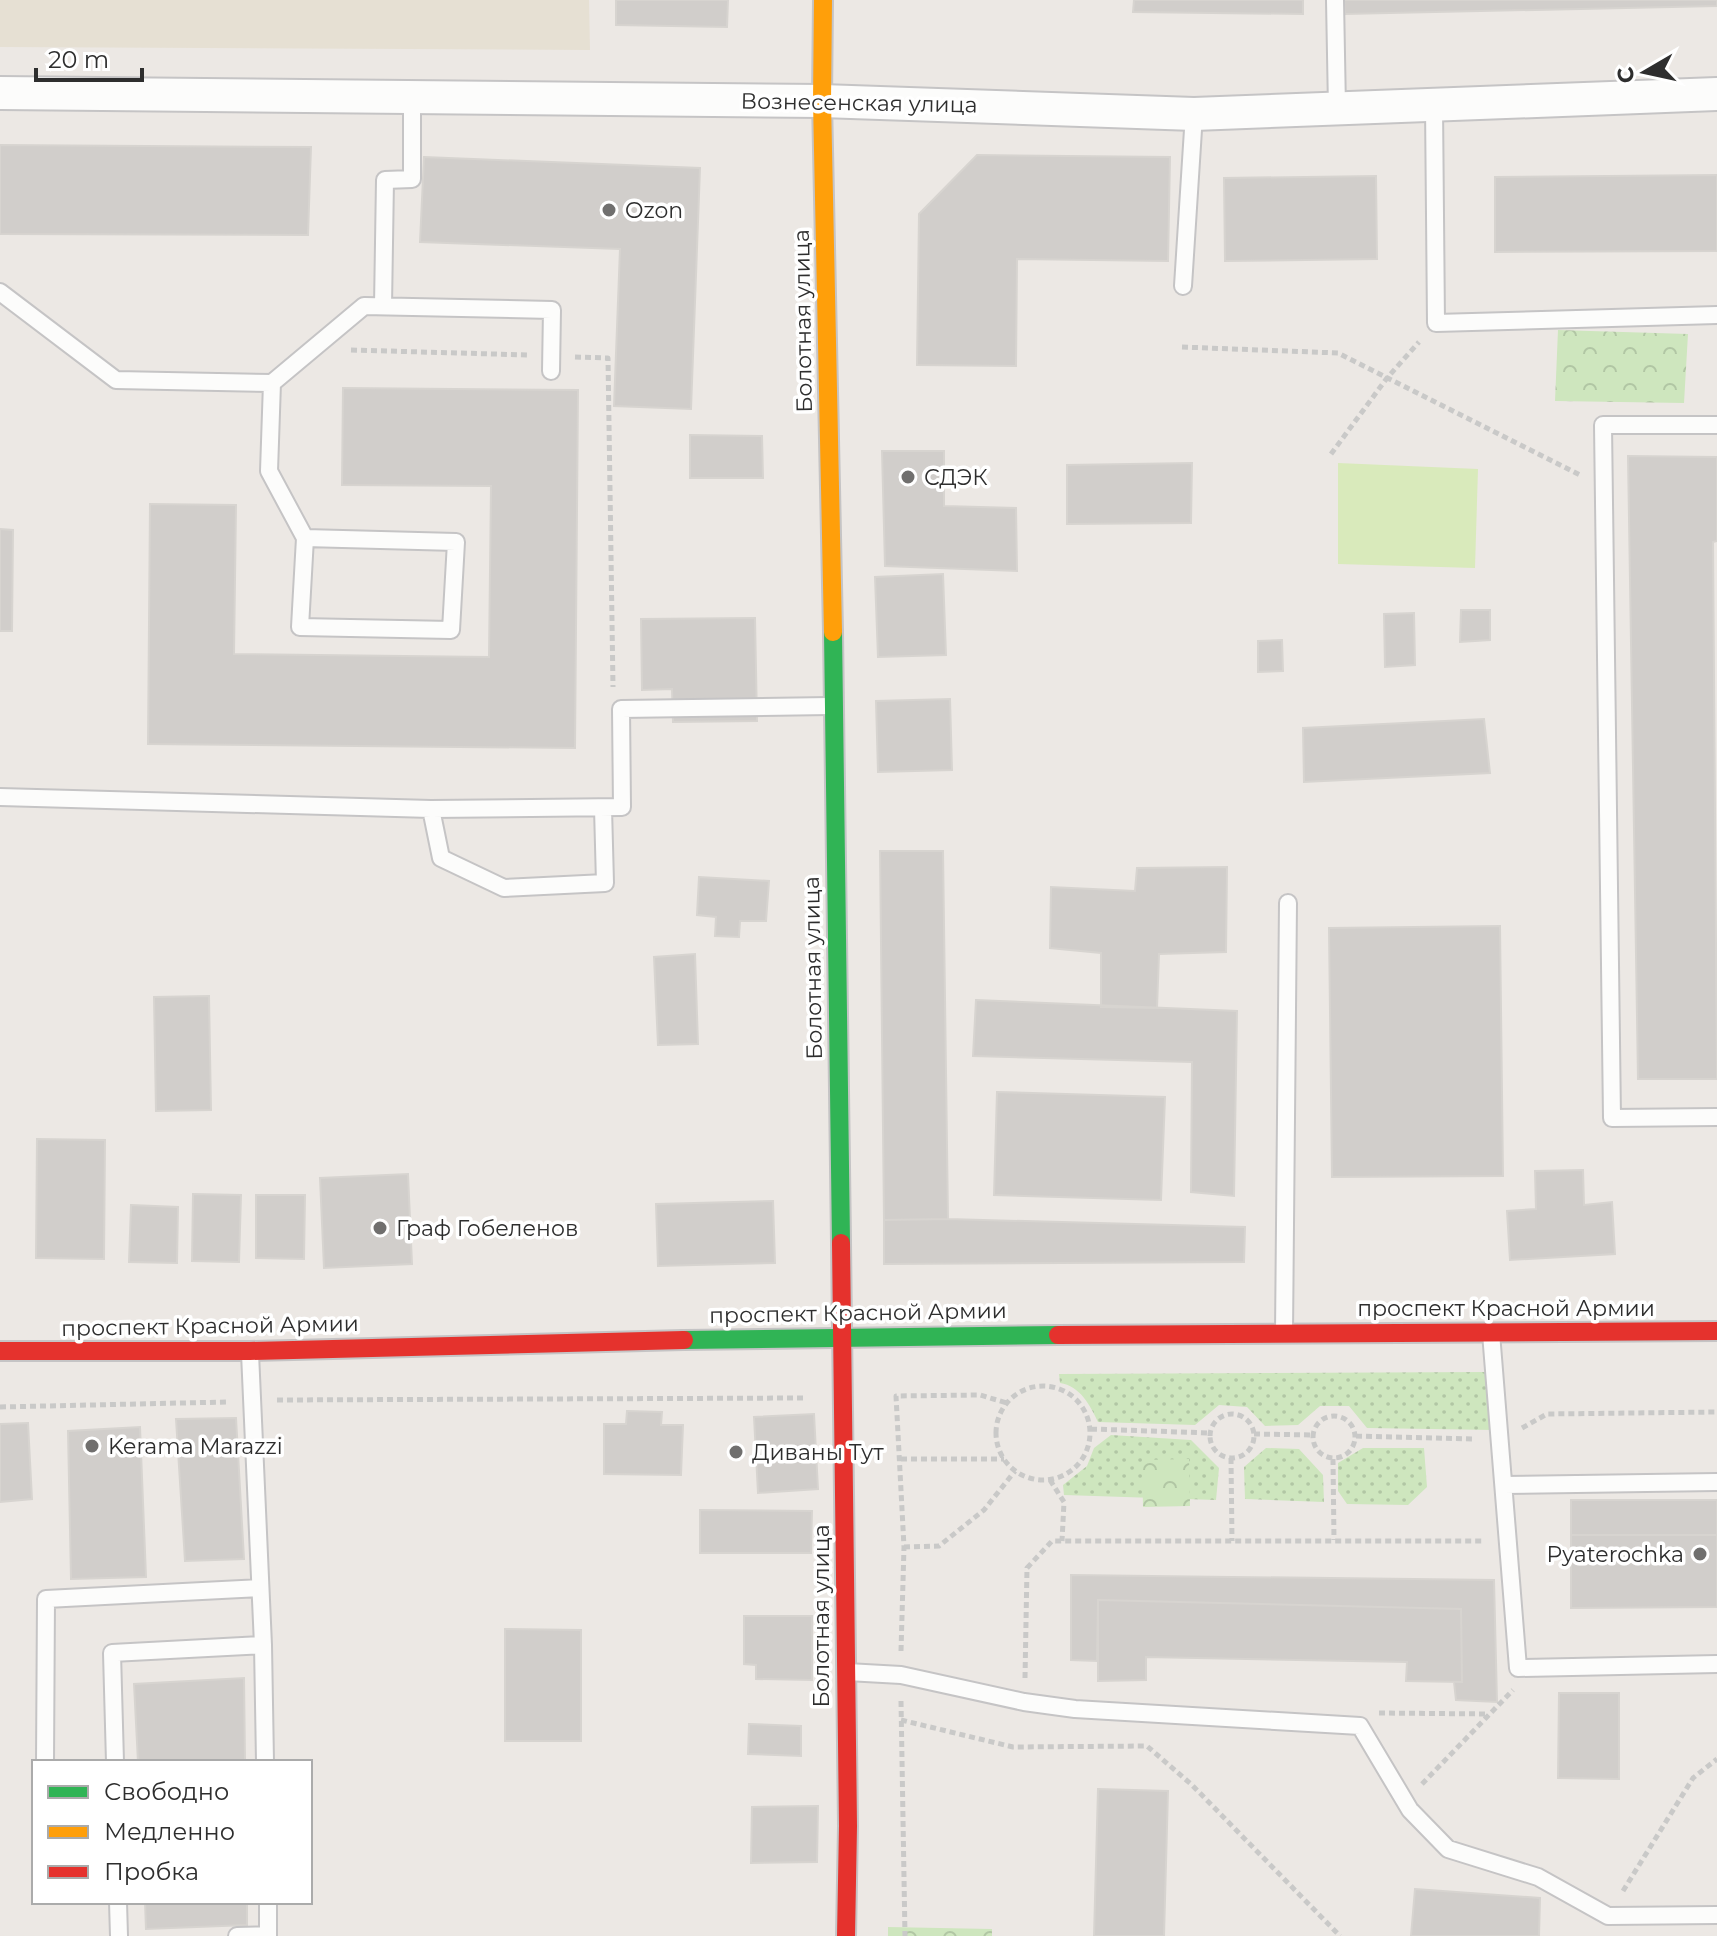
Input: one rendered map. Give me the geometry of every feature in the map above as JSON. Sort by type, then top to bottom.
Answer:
[{"type":"street","name":"Болотная улица","points":[[823,0],[848,1826],[846,1936]]},
{"type":"street","name":"Вознесенская улица","points":[[0,93],[822,101],[1194,114],[1717,94]]},
{"type":"street","name":"проспект Красной Армии","points":[[0,1351],[250,1351],[842,1336],[1717,1331]]},
{"type":"lane","points":[[1335,0],[1337,108]]},
{"type":"lane","points":[[383,306],[385,180],[412,179],[412,97]]},
{"type":"lane","points":[[1434,106],[1436,323],[1717,315]]},
{"type":"lane","points":[[1183,286],[1194,114]]},
{"type":"lane","points":[[0,292],[116,380],[272,383],[364,306],[552,310],[551,363]]},
{"type":"lane","points":[[272,383],[269,471],[305,538],[300,627],[451,630],[456,542],[305,538]]},
{"type":"lane","points":[[1717,425],[1603,425],[1612,1118],[1717,1117]]},
{"type":"lane","points":[[0,797],[431,809],[622,807],[621,709],[834,705]]},
{"type":"lane","points":[[431,809],[441,858],[504,888],[605,883],[603,808]]},
{"type":"lane","points":[[1284,1334],[1288,903]]},
{"type":"lane","points":[[1491,1332],[1518,1668],[1717,1664]]},
{"type":"lane","points":[[250,1351],[265,1760]]},
{"type":"lane","points":[[1504,1485],[1717,1482]]},
{"type":"lane","points":[[45,1760],[46,1599],[260,1588]]},
{"type":"lane","points":[[115,1760],[112,1653],[263,1645]]},
{"type":"lane","points":[[845,1672],[901,1675],[1024,1702],[1075,1709],[1360,1726],[1405,1802],[1448,1849],[1538,1877],[1608,1916],[1717,1915]]},
{"type":"lane","points":[[118,1904],[119,1936]]},
{"type":"lane","points":[[237,1936],[268,1935],[268,1904]]},
{"type":"path","points":[[1331,454],[1387,378],[1436,323]]},
{"type":"path","points":[[1182,347],[1338,353],[1604,487]]},
{"type":"path","points":[[312,348],[551,363],[608,358],[613,699]]},
{"type":"path","points":[[1036,1387],[1064,1390],[1077,1400],[1091,1429],[1089,1446],[1083,1459],[1072,1471],[1050,1480],[1025,1477],[1015,1471],[1004,1459],[997,1444],[996,1427],[1007,1403],[1020,1392],[1036,1387]]},
{"type":"path","points":[[905,1936],[901,1720],[904,1547],[896,1396],[980,1395],[1007,1403]]},
{"type":"path","points":[[0,1407],[251,1400],[803,1398],[813,1403]]},
{"type":"path","points":[[1356,1436],[1500,1440],[1547,1414],[1717,1412]]},
{"type":"path","points":[[1228,1414],[1241,1415],[1248,1420],[1254,1434],[1251,1447],[1231,1458],[1213,1448],[1210,1433],[1214,1422],[1228,1414]]},
{"type":"path","points":[[1331,1416],[1339,1416],[1350,1422],[1356,1436],[1353,1449],[1333,1459],[1316,1449],[1313,1435],[1318,1424],[1331,1416]]},
{"type":"path","points":[[1091,1429],[1210,1433]]},
{"type":"path","points":[[1254,1434],[1313,1435]]},
{"type":"path","points":[[1231,1458],[1232,1541]]},
{"type":"path","points":[[901,1459],[1004,1459]]},
{"type":"path","points":[[1333,1459],[1334,1540]]},
{"type":"path","points":[[904,1547],[939,1546],[984,1510],[1015,1471]]},
{"type":"path","points":[[1050,1480],[1064,1502],[1062,1541]]},
{"type":"path","points":[[1024,1702],[1027,1568],[1052,1541],[1508,1541]]},
{"type":"path","points":[[1405,1802],[1534,1668]]},
{"type":"path","points":[[1360,1726],[1372,1713],[1490,1714]]},
{"type":"path","points":[[901,1720],[1013,1747],[1147,1746],[1192,1785],[1340,1936]]},
{"type":"path","points":[[1608,1916],[1693,1778],[1717,1759]]},
{"type":"shaded area","points":[[0,0],[589,0],[590,50],[0,47]]},
{"type":"green space","points":[[1558,330],[1688,334],[1684,403],[1555,401]]},
{"type":"green space","points":[[1338,463],[1478,469],[1475,568],[1338,564]]},
{"type":"green space","points":[[1488,1372],[1494,1430],[1367,1428],[1349,1406],[1320,1406],[1298,1425],[1265,1426],[1247,1407],[1219,1405],[1195,1425],[1098,1422],[1079,1392],[1060,1383],[1059,1374]]},
{"type":"green space","points":[[1111,1435],[1191,1440],[1219,1468],[1216,1500],[1064,1495],[1063,1485],[1087,1466],[1094,1448]]},
{"type":"green space","points":[[1266,1448],[1299,1449],[1323,1475],[1324,1502],[1245,1499],[1244,1467]]},
{"type":"green space","points":[[1363,1448],[1424,1448],[1427,1487],[1408,1505],[1347,1504],[1338,1491],[1338,1463]]},
{"type":"green space","points":[[1189,1459],[1190,1506],[1143,1507],[1142,1460]]},
{"type":"green space","points":[[888,1927],[992,1929],[992,1936],[888,1936]]},
{"type":"building","points":[[616,0],[728,0],[727,27],[616,25]]},
{"type":"building","points":[[1134,0],[1303,0],[1303,14],[1133,12]]},
{"type":"building","points":[[1344,0],[1717,0],[1717,6],[1345,14]]},
{"type":"building","points":[[0,145],[311,147],[308,235],[0,234]]},
{"type":"building","points":[[977,155],[1170,157],[1168,261],[1017,259],[1016,366],[917,365],[919,214]]},
{"type":"building","points":[[424,157],[700,168],[691,409],[614,406],[620,249],[420,242]]},
{"type":"building","points":[[1717,175],[1717,251],[1495,252],[1495,177]]},
{"type":"building","points":[[1376,176],[1377,259],[1225,261],[1224,178]]},
{"type":"building","points":[[343,388],[578,390],[575,748],[148,744],[150,504],[236,505],[234,654],[489,657],[491,486],[342,485]]},
{"type":"building","points":[[690,435],[762,436],[763,478],[690,478]]},
{"type":"building","points":[[882,451],[944,451],[944,506],[1016,508],[1017,571],[885,566]]},
{"type":"building","points":[[1628,456],[1717,457],[1717,541],[1713,542],[1717,1079],[1638,1079]]},
{"type":"building","points":[[1192,463],[1191,523],[1067,524],[1067,465]]},
{"type":"building","points":[[0,529],[13,530],[12,631],[0,631]]},
{"type":"building","points":[[943,574],[946,655],[878,657],[875,577]]},
{"type":"building","points":[[1461,610],[1490,610],[1490,640],[1460,642]]},
{"type":"building","points":[[1414,613],[1415,665],[1385,667],[1384,614]]},
{"type":"building","points":[[755,618],[757,721],[673,722],[672,689],[642,690],[641,619]]},
{"type":"building","points":[[1282,640],[1283,671],[1258,672],[1258,641]]},
{"type":"building","points":[[950,699],[952,770],[878,772],[876,701]]},
{"type":"building","points":[[1484,719],[1490,773],[1304,782],[1303,728]]},
{"type":"building","points":[[880,851],[943,851],[948,1219],[884,1220]]},
{"type":"building","points":[[1227,867],[1226,952],[1159,954],[1157,1008],[1101,1007],[1101,953],[1050,948],[1051,887],[1135,891],[1137,868]]},
{"type":"building","points":[[699,877],[769,881],[766,921],[740,921],[739,937],[715,936],[716,917],[697,915]]},
{"type":"building","points":[[1500,926],[1503,1176],[1332,1177],[1329,928]]},
{"type":"building","points":[[695,954],[698,1044],[658,1045],[654,957]]},
{"type":"building","points":[[209,996],[211,1110],[156,1111],[154,997]]},
{"type":"building","points":[[976,1000],[1237,1011],[1234,1196],[1191,1192],[1192,1062],[973,1056]]},
{"type":"building","points":[[997,1092],[1165,1097],[1161,1200],[994,1195]]},
{"type":"building","points":[[37,1139],[105,1140],[104,1259],[36,1258]]},
{"type":"building","points":[[1583,1170],[1584,1205],[1612,1202],[1615,1254],[1510,1260],[1507,1211],[1536,1209],[1535,1171]]},
{"type":"building","points":[[408,1174],[412,1264],[324,1268],[320,1178]]},
{"type":"building","points":[[193,1194],[241,1195],[239,1262],[192,1261]]},
{"type":"building","points":[[256,1195],[305,1195],[304,1259],[256,1258]]},
{"type":"building","points":[[773,1201],[775,1263],[658,1266],[656,1204]]},
{"type":"building","points":[[131,1205],[178,1207],[177,1263],[129,1262]]},
{"type":"building","points":[[884,1220],[1245,1227],[1244,1262],[884,1264]]},
{"type":"building","points":[[627,1411],[662,1412],[661,1425],[683,1425],[681,1475],[604,1474],[604,1424],[626,1424]]},
{"type":"building","points":[[814,1414],[818,1489],[758,1493],[754,1417]]},
{"type":"building","points":[[236,1418],[244,1559],[185,1561],[176,1419]]},
{"type":"building","points":[[28,1423],[32,1499],[0,1502],[0,1424]]},
{"type":"building","points":[[140,1427],[146,1577],[71,1579],[68,1431]]},
{"type":"building","points":[[1571,1500],[1717,1500],[1717,1535],[1571,1535]]},
{"type":"building","points":[[700,1510],[812,1511],[811,1553],[700,1553]]},
{"type":"building","points":[[1571,1535],[1717,1535],[1717,1607],[1571,1608]]},
{"type":"building","points":[[1071,1575],[1494,1580],[1497,1702],[1456,1700],[1454,1682],[1462,1682],[1461,1609],[1098,1600],[1097,1661],[1071,1660]]},
{"type":"building","points":[[1098,1600],[1461,1609],[1462,1682],[1406,1681],[1407,1662],[1146,1657],[1146,1680],[1098,1681]]},
{"type":"building","points":[[744,1616],[812,1616],[812,1680],[756,1679],[756,1665],[744,1664]]},
{"type":"building","points":[[505,1629],[581,1630],[581,1741],[505,1741]]},
{"type":"building","points":[[244,1678],[245,1760],[138,1760],[134,1684]]},
{"type":"building","points":[[1559,1693],[1619,1693],[1619,1779],[1558,1778]]},
{"type":"building","points":[[749,1724],[801,1726],[801,1756],[748,1754]]},
{"type":"building","points":[[1098,1789],[1168,1791],[1164,1936],[1094,1936]]},
{"type":"building","points":[[818,1806],[817,1862],[751,1863],[752,1807]]},
{"type":"building","points":[[1415,1889],[1540,1898],[1539,1936],[1411,1936]]},
{"type":"building","points":[[145,1904],[247,1904],[247,1925],[146,1929]]},
{"type":"traffic: fast","points":[[833,632],[841,1243]]},
{"type":"traffic: fast","points":[[684,1340],[1058,1335]]},
{"type":"traffic: slow","points":[[823,0],[822,101],[833,632]]},
{"type":"traffic: jam","points":[[841,1243],[848,1826],[846,1936]]},
{"type":"traffic: jam","points":[[1058,1335],[1717,1331]]},
{"type":"traffic: jam","points":[[0,1351],[250,1351],[684,1340]]},
{"type":"place","name":"Ozon","points":[[609,210]]},
{"type":"place","name":"СДЭК","points":[[908,477]]},
{"type":"place","name":"Граф Гобеленов","points":[[380,1228]]},
{"type":"place","name":"Kerama Marazzi","points":[[92,1446]]},
{"type":"place","name":"Диваны Тут","points":[[736,1452]]},
{"type":"place","name":"Pyaterochka","points":[[1700,1554]]}]
